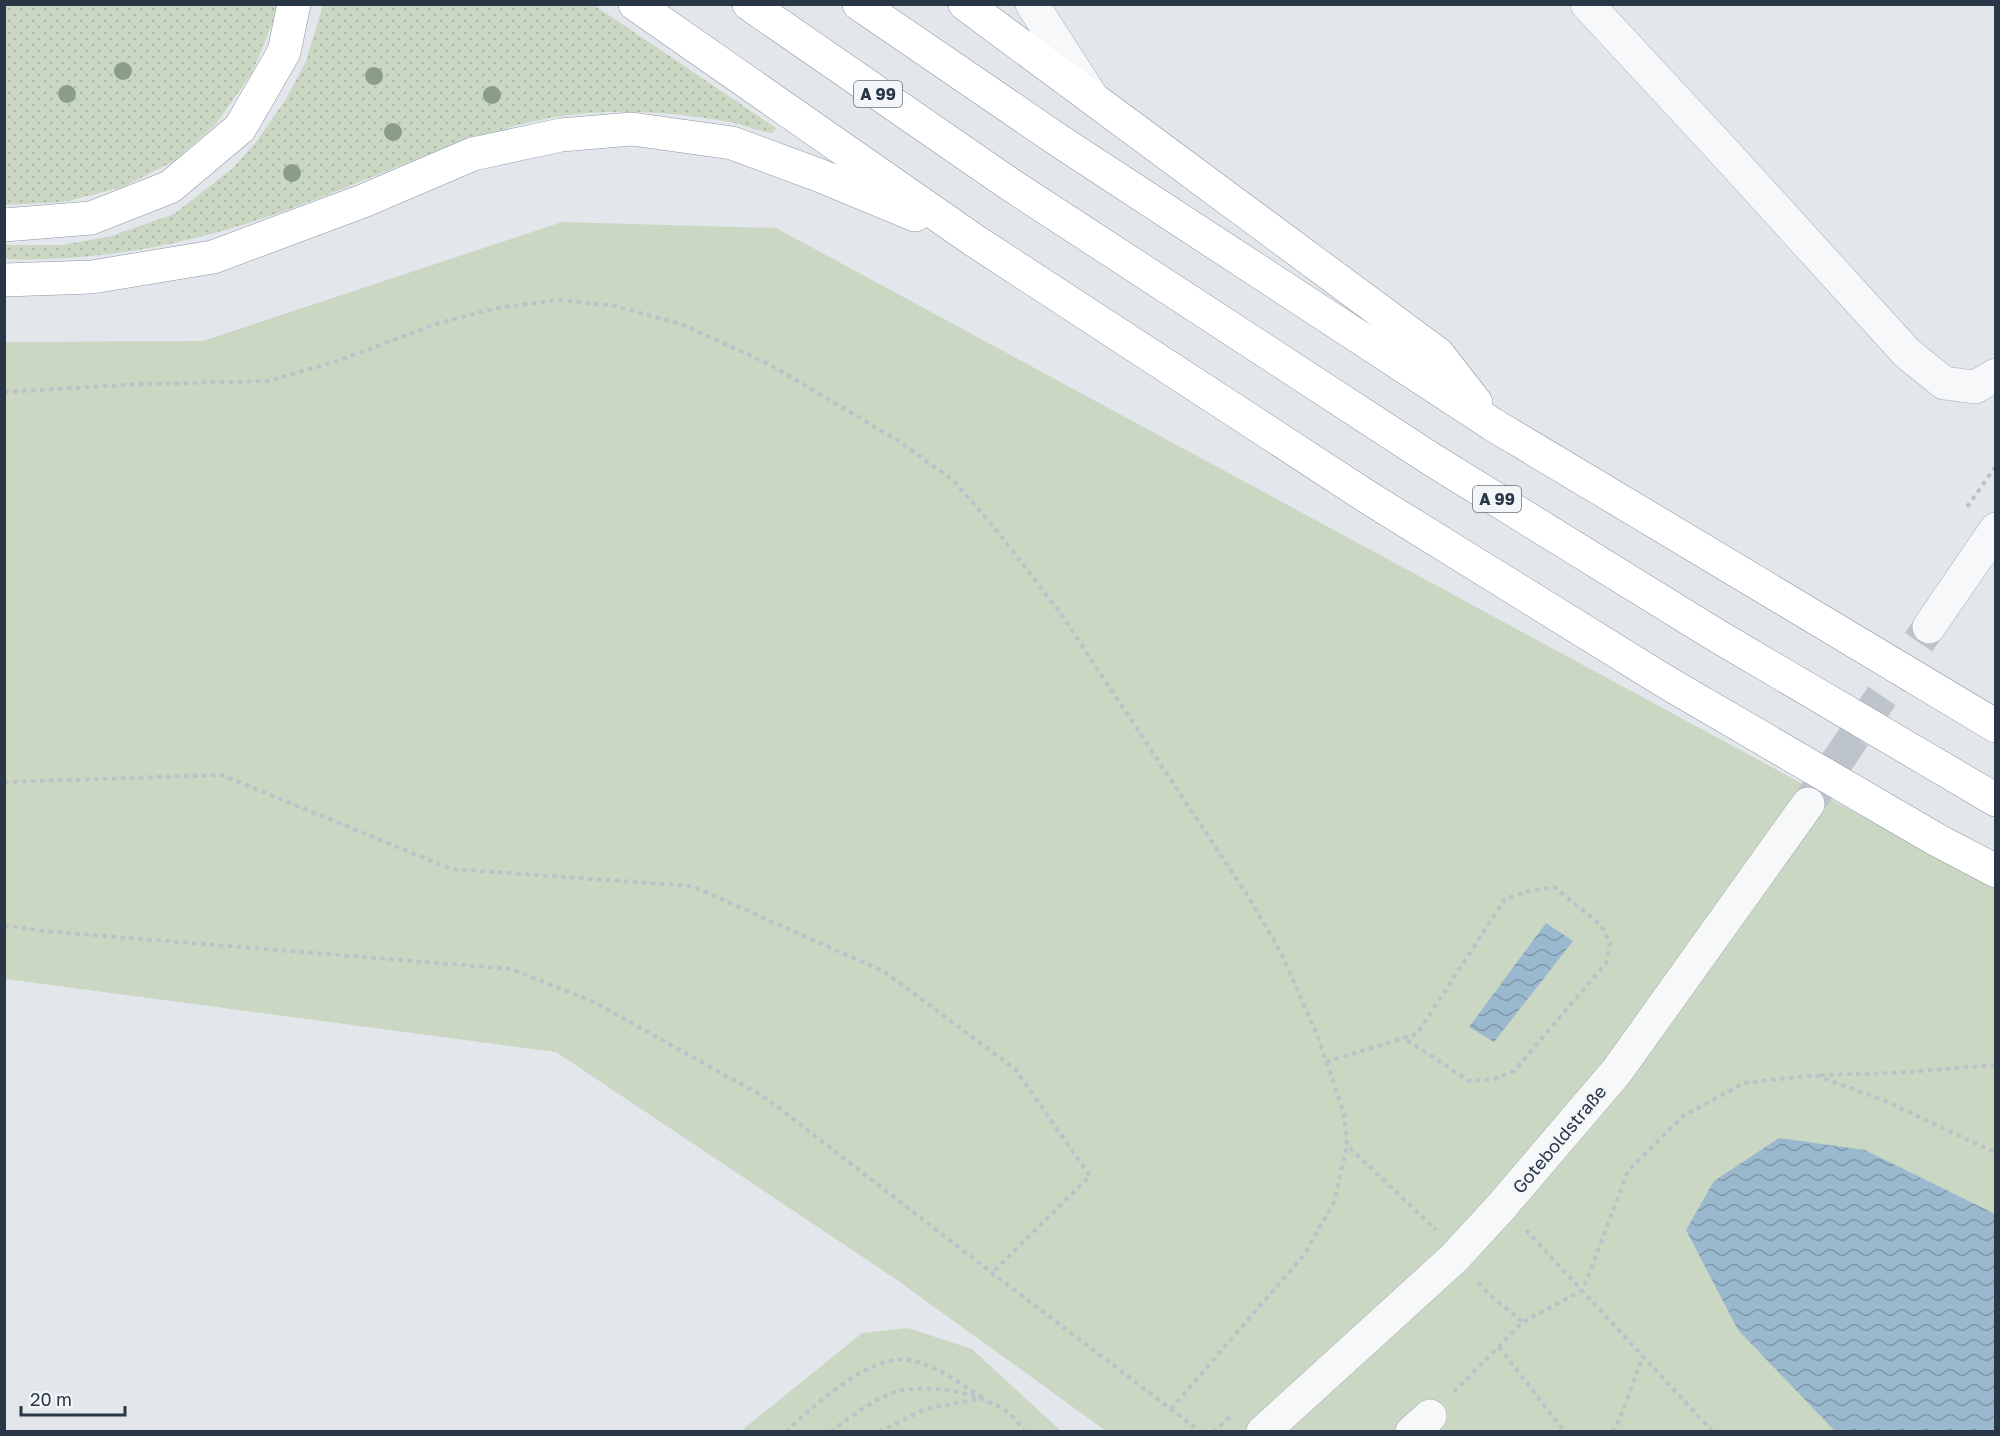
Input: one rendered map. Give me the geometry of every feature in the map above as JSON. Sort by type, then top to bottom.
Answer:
[{"type":"highway","points":[[4,225],[91,218],[170,187],[240,129],[284,52],[294,4]]},
{"type":"highway","points":[[635,4],[975,240],[1369,498],[1666,682],[1937,840],[1995,871]]},
{"type":"highway","name":"A 99","points":[[749,4],[1008,183],[1431,459],[1714,634],[1995,801]]},
{"type":"highway","points":[[859,4],[1061,142],[1492,424],[1995,726]]},
{"type":"highway","points":[[966,4],[1438,354],[1492,424]]},
{"type":"highway","points":[[4,280],[92,278],[213,257],[363,201],[473,154],[561,135],[632,129],[732,143],[821,176],[975,240]]},
{"type":"street","points":[[1032,4],[1091,96]]},
{"type":"street","points":[[1587,4],[1907,353],[1944,383],[1976,387],[1995,375]]},
{"type":"street","points":[[1929,627],[1995,529]]},
{"type":"street","name":"Goteboldstraße","points":[[1263,1431],[1454,1258],[1501,1207],[1617,1071],[1808,804]]},
{"type":"path","points":[[4,392],[141,384],[269,381],[337,361],[436,324],[496,308],[558,300],[615,306],[681,324],[769,364],[897,440],[953,480],[997,531],[1059,611],[1248,896],[1281,953],[1318,1037],[1344,1114],[1347,1145],[1334,1202],[1304,1255],[1171,1409]]},
{"type":"path","points":[[4,782],[222,775],[451,869],[692,886],[885,972],[1014,1069],[1090,1176],[992,1274]]},
{"type":"path","points":[[1326,1062],[1404,1038],[1417,1034],[1505,899],[1529,891],[1554,887],[1601,925],[1610,943],[1606,963],[1514,1071],[1494,1079],[1469,1081],[1404,1038]]},
{"type":"path","points":[[4,925],[55,932],[511,969],[594,1002],[766,1098],[992,1274],[1201,1431]]},
{"type":"path","points":[[1421,1424],[1523,1322],[1583,1290],[1628,1171],[1683,1116],[1744,1083],[1815,1075],[1893,1073],[1995,1065]]},
{"type":"path","points":[[1815,1075],[1883,1100],[1995,1153]]},
{"type":"path","points":[[1347,1145],[1436,1230],[1454,1258],[1491,1296],[1523,1322]]},
{"type":"path","points":[[1501,1207],[1583,1290],[1713,1431]]},
{"type":"path","points":[[1428,1238],[1436,1230]]},
{"type":"path","points":[[1498,1347],[1565,1431]]},
{"type":"path","points":[[1612,1431],[1620,1418],[1643,1356]]},
{"type":"path","points":[[786,1431],[814,1406],[854,1376],[891,1360],[909,1359],[936,1368],[1010,1414],[1025,1431]]},
{"type":"path","points":[[831,1431],[892,1392],[923,1388],[983,1398]]},
{"type":"path","points":[[879,1431],[925,1409],[983,1398]]},
{"type":"path","points":[[1213,1431],[1239,1408]]},
{"type":"green space","points":[[4,5],[278,5],[252,73],[216,124],[174,161],[123,187],[64,202],[5,205]]},
{"type":"green space","points":[[323,5],[594,5],[776,128],[773,133],[735,123],[646,112],[604,112],[562,116],[471,139],[288,210],[209,234],[128,251],[46,259],[5,259],[4,245],[61,245],[108,237],[174,214],[233,168],[257,141],[286,99],[306,61]]},
{"type":"green space","points":[[562,222],[776,228],[1995,888],[1995,1431],[1106,1431],[897,1280],[556,1052],[5,979],[5,342],[203,341]]},
{"type":"green space","points":[[908,1328],[972,1349],[1061,1431],[741,1431],[862,1333]]},
{"type":"water","points":[[1546,923],[1573,941],[1494,1042],[1469,1027]]},
{"type":"water","points":[[1779,1138],[1865,1150],[1995,1214],[1995,1431],[1835,1431],[1738,1330],[1686,1230],[1714,1181]]},
{"type":"tunnel","points":[[1808,804],[1929,627]]}]
